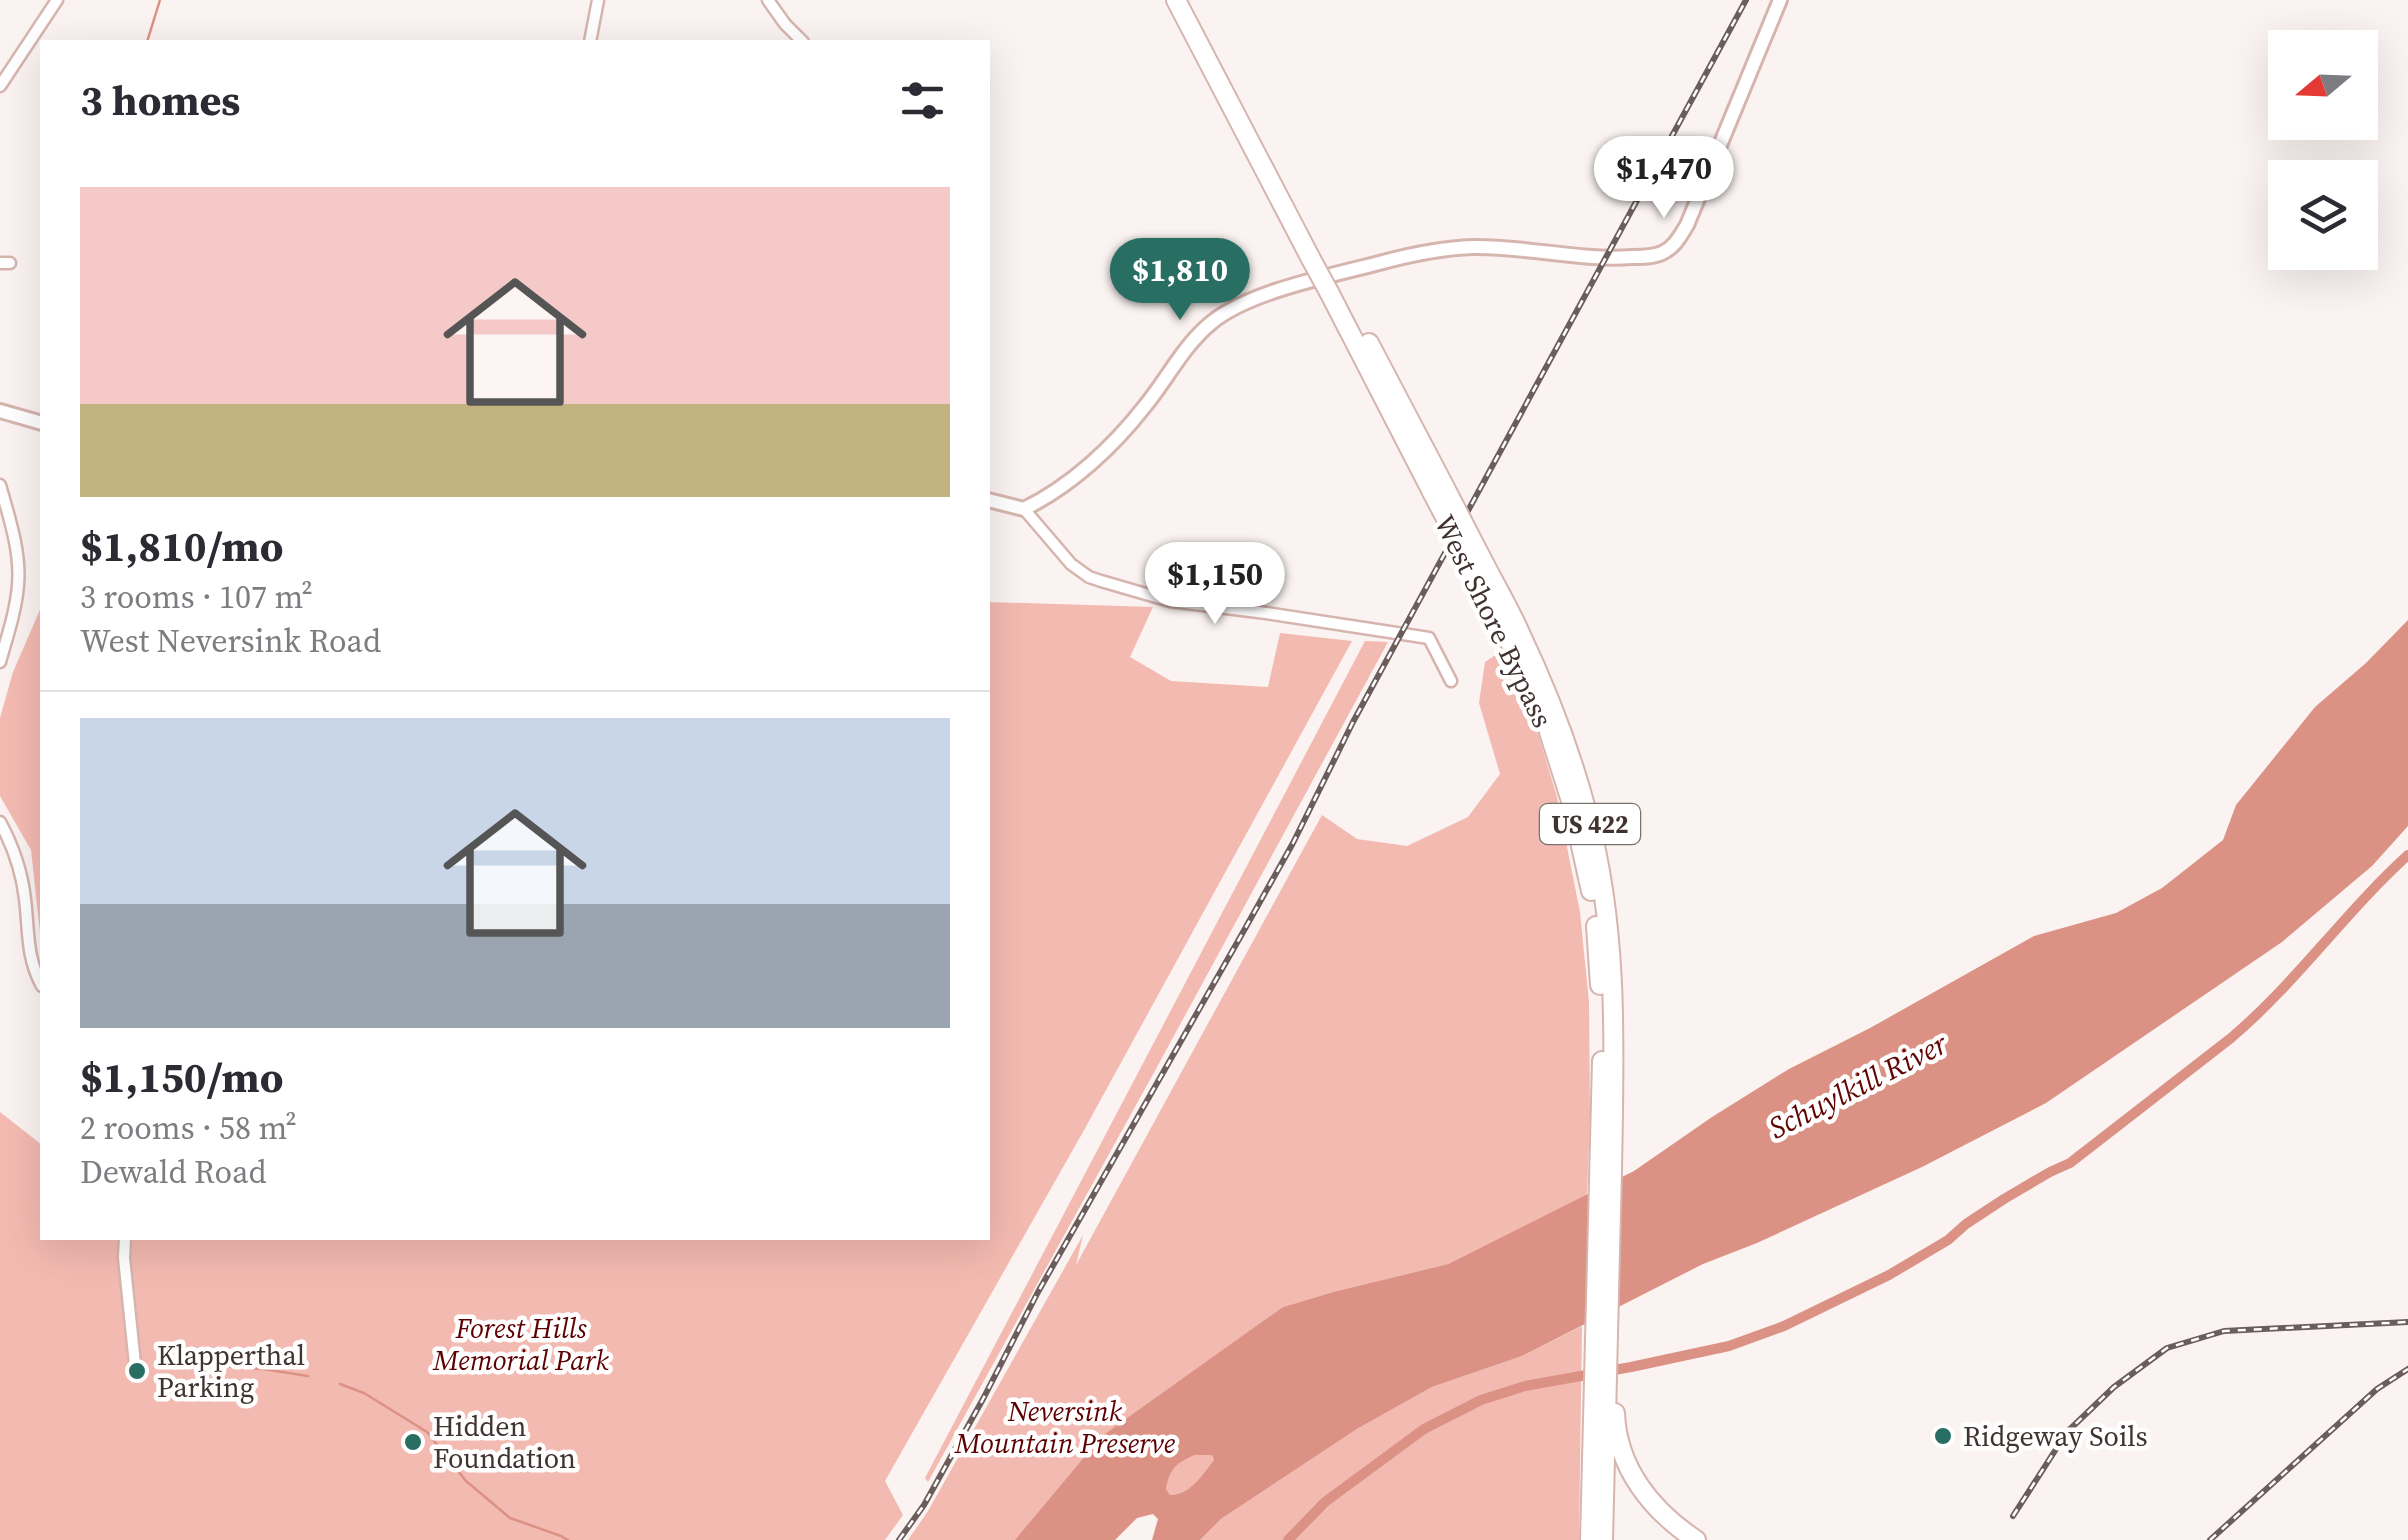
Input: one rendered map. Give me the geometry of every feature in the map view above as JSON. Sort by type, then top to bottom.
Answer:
[{"type":"highway","name":"West Shore Bypass","points":[[1176,0],[1317,257]]},
{"type":"highway","name":"West Shore Bypass","points":[[1190,0],[1317,257],[1481,572],[1543,716],[1582,846],[1592,894],[1600,973],[1609,1283],[1590,1540]]},
{"type":"highway","name":"West Shore Bypass","points":[[1603,1540],[1606,1105]]},
{"type":"highway","points":[[1604,1385],[1632,1474],[1654,1506],[1696,1540]]},
{"type":"street","points":[[0,86],[58,0]]},
{"type":"street","points":[[590,40],[598,0]]},
{"type":"street","points":[[768,0],[802,40]]},
{"type":"street","points":[[1024,508],[1044,498],[1114,441],[1198,334],[1239,306],[1301,284],[1424,251],[1480,247],[1612,259],[1663,253],[1687,225],[1780,0]]},
{"type":"street","points":[[0,411],[40,422]]},
{"type":"street","points":[[0,485],[15,543],[19,580],[0,662]]},
{"type":"street","points":[[990,500],[1024,508],[1065,558],[1089,577],[1170,601],[1429,638],[1452,681]]},
{"type":"street","points":[[0,822],[18,864],[25,898],[28,951],[40,982]]},
{"type":"street","points":[[125,1240],[136,1374]]},
{"type":"green space","name":"Forest Hills Memorial Park","points":[[990,602],[1153,607],[1130,657],[1171,681],[1268,687],[1280,633],[1352,641],[1083,1132],[885,1481],[903,1515],[885,1540],[0,1540],[0,1112],[40,1143],[40,1240],[990,1240]]},
{"type":"green space","points":[[40,610],[40,933],[31,850],[0,796],[0,718],[13,672]]},
{"type":"green space","points":[[1365,641],[1388,642],[928,1482],[925,1478]]},
{"type":"green space","name":"Neversink Mountain Preserve","points":[[1503,650],[1534,720],[1557,797],[1580,912],[1589,1002],[1587,1195],[1448,1264],[1283,1307],[1226,1349],[1055,1540],[908,1540],[1083,1235],[1076,1265],[1322,815],[1357,839],[1407,846],[1468,817],[1500,774],[1479,703],[1485,662]]},
{"type":"green space","points":[[1582,1326],[1579,1540],[1200,1540],[1221,1519],[1357,1429],[1432,1387],[1522,1356]]},
{"type":"green space","points":[[1195,1455],[1212,1455],[1214,1460],[1190,1488],[1170,1495],[1166,1489],[1172,1472]]},
{"type":"water","name":"Schuylkill River","points":[[2408,620],[2408,826],[2372,866],[2282,942],[2046,1103],[1922,1167],[1703,1264],[1522,1356],[1432,1387],[1357,1429],[1221,1519],[1200,1540],[1152,1540],[1158,1519],[1153,1514],[1137,1518],[1115,1540],[1015,1540],[1102,1436],[1283,1307],[1448,1264],[1634,1171],[1789,1069],[2034,936],[2116,913],[2162,888],[2223,840],[2236,805],[2315,707]],"holes":[[[1195,1455],[1212,1455],[1214,1460],[1195,1483],[1184,1492],[1170,1495],[1166,1489],[1168,1482],[1179,1464]]]},
{"type":"waterway","points":[[148,40],[160,0]]},
{"type":"waterway","points":[[1288,1540],[1325,1502],[1424,1429],[1481,1400],[1525,1386],[1729,1346],[1784,1326],[1889,1275],[1948,1240],[2004,1199],[2070,1163],[2231,1038],[2408,855]]},
{"type":"waterway","points":[[190,1364],[308,1376]]},
{"type":"waterway","points":[[340,1384],[364,1393],[427,1432],[466,1481],[510,1518],[568,1540]]},
{"type":"railway","points":[[899,1540],[924,1505],[1038,1292],[1293,843],[1353,722],[1746,0]]},
{"type":"railway","points":[[2013,1516],[2067,1432],[2114,1387],[2167,1348],[2224,1331],[2408,1322]]},
{"type":"railway","points":[[2210,1540],[2377,1389],[2408,1369]]},
{"type":"place","name":"Klapperthal Parking","points":[[137,1371]]},
{"type":"place","name":"Ridgeway Soils","points":[[1943,1436]]},
{"type":"place","name":"Hidden Foundation","points":[[413,1442]]}]
